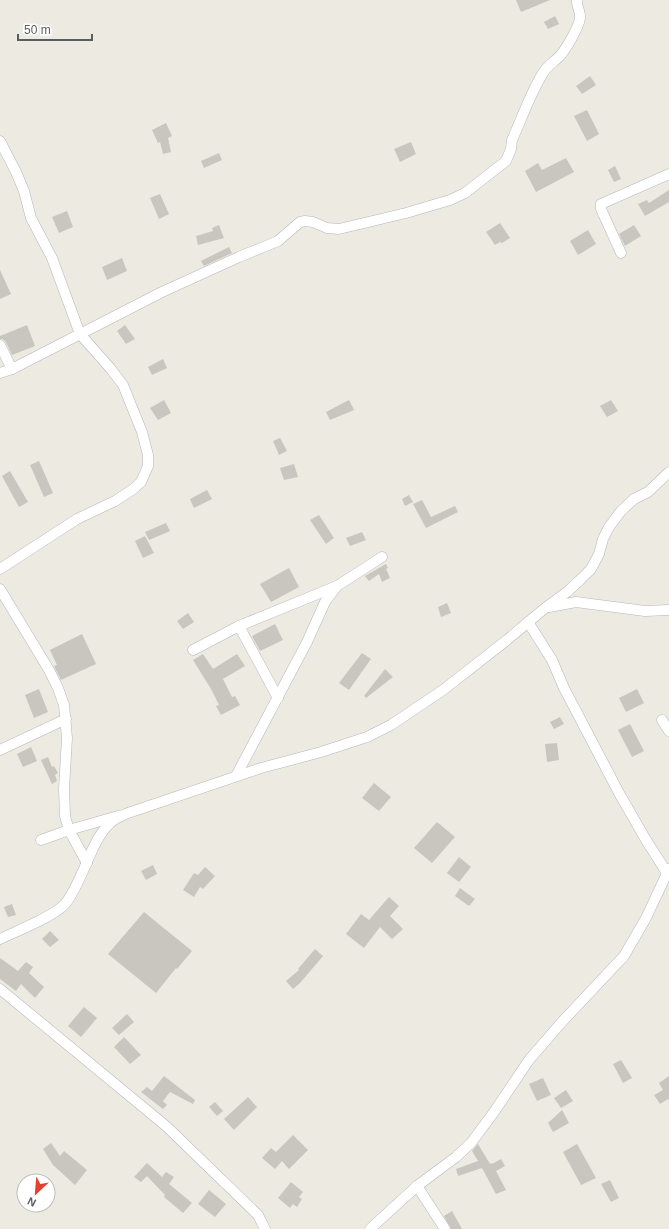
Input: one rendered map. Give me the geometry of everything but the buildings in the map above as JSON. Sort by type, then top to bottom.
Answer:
[{"type":"street","points":[[0,345],[4,371],[162,292],[278,241],[300,222],[313,222],[327,228],[339,229],[406,214],[438,202],[450,200],[465,192],[506,161],[511,149],[512,140],[535,88],[544,72],[568,46],[579,22],[580,17],[577,0]]},
{"type":"street","points":[[0,141],[24,191],[31,218],[52,258],[80,334],[123,385],[142,432],[148,455],[148,466],[141,482],[132,490],[115,502],[78,519],[0,569]]},
{"type":"street","points":[[621,253],[600,209],[601,204],[669,174]]},
{"type":"street","points":[[41,840],[69,830],[128,813],[261,768],[320,752],[367,737],[391,725],[443,690],[567,592],[592,569],[609,527],[621,511],[634,499],[648,492],[669,472]]},
{"type":"street","points":[[193,650],[239,626],[337,586],[382,557]]},
{"type":"street","points":[[236,776],[307,642],[325,602],[337,586]]},
{"type":"street","points":[[0,589],[52,676],[64,704],[67,738],[64,789],[65,816],[69,830],[87,863]]},
{"type":"street","points":[[545,608],[576,602],[644,611],[669,610]]},
{"type":"street","points":[[370,1229],[417,1186],[472,1143],[529,1060],[624,956],[646,918],[668,871],[646,840],[619,793],[564,688],[552,660],[528,622]]},
{"type":"street","points":[[239,626],[278,698]]},
{"type":"street","points":[[0,750],[66,719]]},
{"type":"street","points":[[662,720],[669,731]]},
{"type":"street","points":[[0,938],[49,916],[64,904],[81,877],[101,834],[114,820],[128,813]]},
{"type":"street","points":[[0,989],[166,1126],[258,1215],[265,1229]]},
{"type":"street","points":[[417,1186],[445,1229]]}]
